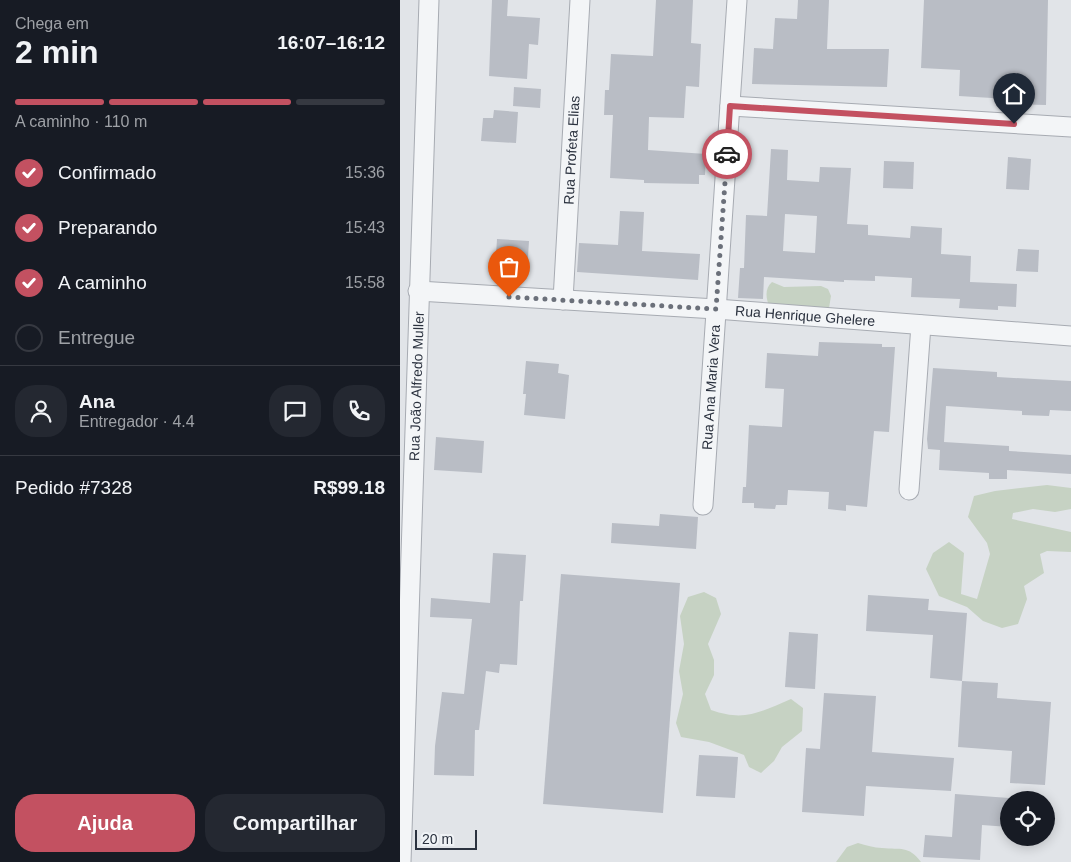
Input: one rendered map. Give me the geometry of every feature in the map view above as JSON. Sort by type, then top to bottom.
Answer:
[{"type":"street","name":"Rua João Alfredo Muller","points":[[401,862],[418,291],[429,0]]},
{"type":"street","name":"Rua Profeta Elias","points":[[564,300],[580,0]]},
{"type":"street","name":"Rua Ana Maria Vera","points":[[703,505],[738,0]]},
{"type":"street","points":[[730,106],[1071,127]]},
{"type":"street","name":"Rua Henrique Ghelere","points":[[418,291],[716,309],[1071,336]]},
{"type":"street","points":[[909,490],[922,325]]},
{"type":"green space","points":[[772,282],[784,287],[821,286],[828,289],[831,296],[829,308],[770,308],[766,294]]},
{"type":"green space","points":[[1047,485],[1071,488],[1071,509],[1055,512],[1033,509],[1013,513],[1012,519],[1071,532],[1071,552],[1047,551],[1040,554],[1044,573],[1024,586],[1027,599],[1018,624],[1002,628],[983,621],[967,607],[939,596],[926,569],[933,553],[949,542],[964,553],[961,594],[977,599],[990,554],[987,543],[968,517],[974,496],[995,491]]},
{"type":"green space","points":[[704,592],[716,598],[721,614],[708,644],[714,660],[714,675],[705,694],[711,710],[733,715],[752,714],[791,699],[803,708],[802,731],[782,747],[774,761],[761,773],[749,767],[744,755],[709,742],[681,737],[676,723],[683,694],[679,671],[684,644],[680,616],[688,597]]},
{"type":"green space","points":[[858,843],[876,848],[908,851],[921,862],[836,862],[847,847]]},
{"type":"building","points":[[492,0],[508,0],[507,16],[540,18],[538,45],[529,44],[527,79],[489,76]]},
{"type":"building","points":[[656,0],[693,0],[691,43],[701,44],[699,87],[686,86],[684,118],[649,117],[648,150],[706,154],[705,175],[699,175],[699,184],[644,183],[644,180],[610,178],[613,115],[604,115],[605,90],[609,90],[611,54],[653,56]]},
{"type":"building","points":[[798,0],[829,0],[827,49],[889,49],[887,87],[752,84],[754,48],[773,49],[775,18],[797,19]]},
{"type":"building","points":[[924,0],[1048,0],[1046,105],[1008,104],[1008,99],[959,96],[960,70],[921,68]]},
{"type":"building","points":[[514,87],[541,89],[540,108],[513,106]]},
{"type":"building","points":[[494,110],[518,112],[516,143],[481,141],[483,118],[493,118]]},
{"type":"building","points":[[771,149],[788,150],[787,180],[819,182],[820,167],[851,168],[847,224],[868,225],[868,235],[910,238],[911,226],[942,228],[941,254],[971,256],[970,282],[1017,284],[1016,307],[998,306],[998,310],[959,308],[960,299],[911,297],[912,278],[875,276],[875,281],[844,280],[844,282],[764,277],[763,299],[738,298],[740,268],[744,268],[746,215],[767,216]],"holes":[[[785,214],[817,216],[815,253],[783,251]]]},
{"type":"building","points":[[1008,157],[1031,159],[1029,190],[1006,189]]},
{"type":"building","points":[[884,161],[914,162],[913,189],[883,188]]},
{"type":"building","points":[[620,211],[644,212],[642,251],[700,254],[698,280],[577,272],[579,243],[618,245]]},
{"type":"building","points":[[497,239],[529,241],[527,273],[495,271]]},
{"type":"building","points":[[1018,249],[1039,250],[1038,272],[1016,271]]},
{"type":"building","points":[[819,342],[882,344],[882,347],[895,347],[889,432],[874,431],[867,507],[846,505],[846,511],[828,509],[829,492],[788,490],[787,505],[776,505],[775,509],[754,508],[754,503],[742,503],[743,487],[746,487],[749,425],[782,427],[784,389],[765,388],[767,353],[818,356]]},
{"type":"building","points":[[526,361],[559,364],[558,373],[569,375],[565,419],[524,415],[526,394],[523,394]]},
{"type":"building","points":[[933,368],[997,372],[997,377],[1071,381],[1071,411],[1050,410],[1049,416],[1022,415],[1022,411],[946,406],[944,442],[1009,446],[1009,451],[1071,455],[1071,474],[1007,470],[1007,479],[989,479],[989,473],[939,470],[940,450],[928,449],[927,439]]},
{"type":"building","points":[[436,437],[484,441],[482,473],[434,470]]},
{"type":"building","points":[[660,514],[698,517],[696,549],[611,543],[612,523],[659,526]]},
{"type":"building","points":[[493,553],[526,555],[523,601],[520,601],[517,665],[500,664],[499,673],[486,671],[479,730],[475,730],[474,776],[434,775],[435,746],[442,692],[464,694],[472,619],[430,617],[431,598],[490,603]]},
{"type":"building","points":[[561,574],[680,583],[663,813],[543,804]]},
{"type":"building","points":[[868,595],[929,599],[928,610],[967,613],[962,681],[930,678],[933,635],[866,631]]},
{"type":"building","points":[[789,632],[818,634],[815,689],[785,687]]},
{"type":"building","points":[[962,681],[998,683],[997,698],[1051,702],[1045,785],[1010,783],[1012,751],[958,747]]},
{"type":"building","points":[[824,693],[876,696],[872,752],[954,758],[951,791],[866,786],[864,816],[802,812],[806,748],[820,749]]},
{"type":"building","points":[[699,755],[738,757],[735,798],[696,796]]},
{"type":"building","points":[[955,794],[1000,797],[1000,826],[982,825],[980,860],[923,857],[925,835],[952,837]]},
{"type":"way so far","points":[[509,297],[716,309],[727,154]]},
{"type":"route","points":[[727,154],[730,106],[1014,124]]}]
